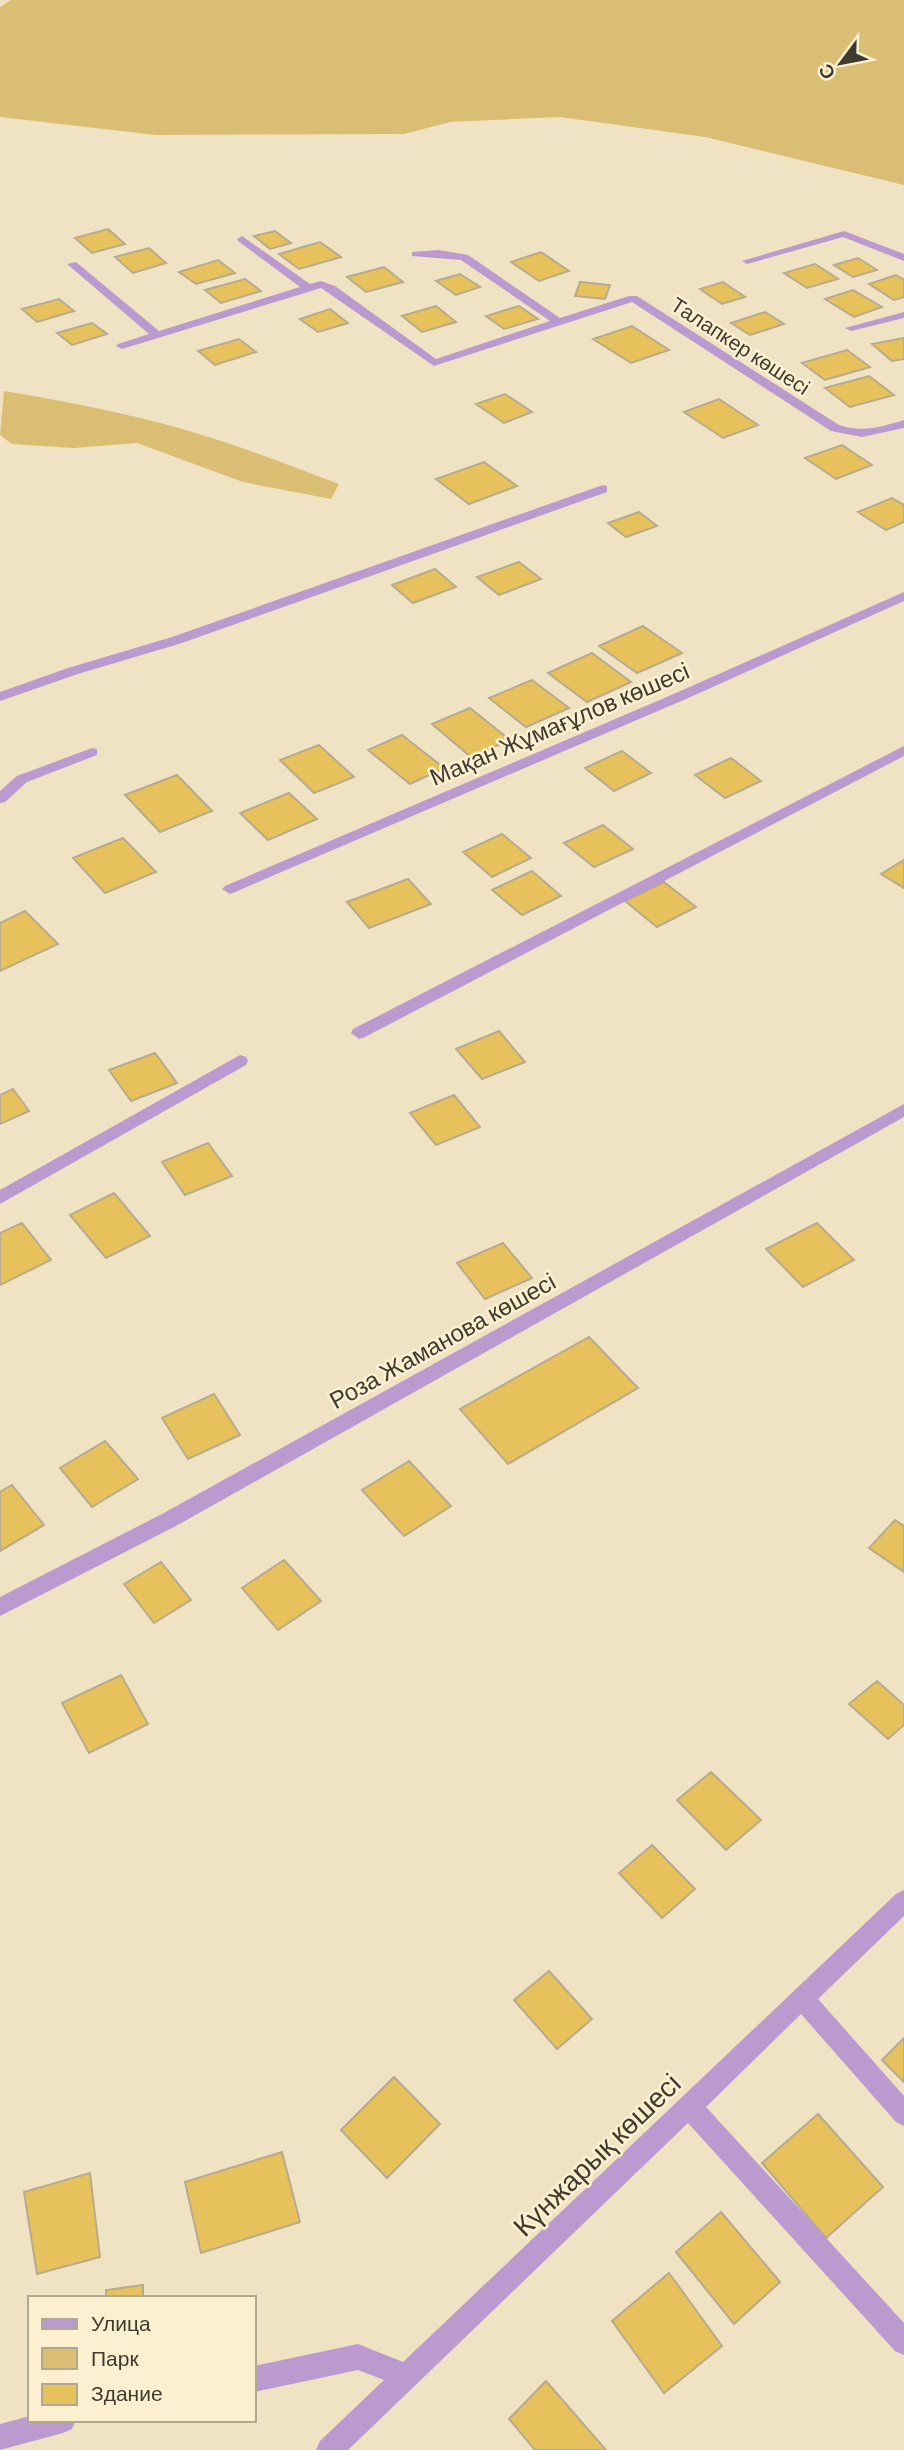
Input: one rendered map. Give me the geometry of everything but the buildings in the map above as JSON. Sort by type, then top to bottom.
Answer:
[{"type":"street","points":[[747,261],[844,234],[904,258]]},
{"type":"street","name":"Талапкер көшесі","points":[[242,239],[309,288]]},
{"type":"street","points":[[416,254],[439,253],[464,257],[558,322]]},
{"type":"street","points":[[72,264],[157,335]]},
{"type":"street","name":"Талапкер көшесі","points":[[122,346],[321,284],[331,288],[434,363],[632,298],[835,428],[852,435],[867,435],[904,424]]},
{"type":"street","points":[[851,328],[904,315]]},
{"type":"street","points":[[0,697],[73,671],[177,640],[603,489]]},
{"type":"street","name":"Мақан Жұмағұлов көшесі","points":[[230,889],[681,696],[904,596]]},
{"type":"street","points":[[359,1034],[904,750]]},
{"type":"street","points":[[0,799],[22,779],[92,752]]},
{"type":"street","points":[[0,1198],[240,1061]]},
{"type":"street","name":"Роза Жаманова көшесі","points":[[0,1607],[169,1520],[904,1110]]},
{"type":"street","name":"Күнжарық көшесі","points":[[329,2450],[904,1900]]},
{"type":"street","points":[[802,1998],[904,2114]]},
{"type":"street","points":[[690,2106],[904,2342]]},
{"type":"street","points":[[256,2379],[358,2357],[407,2376]]},
{"type":"street","points":[[0,2437],[56,2422]]},
{"type":"green space","points":[[11,0],[904,0],[904,185],[705,137],[560,117],[450,122],[404,134],[156,135],[0,117],[0,7]]},
{"type":"green space","points":[[4,391],[165,424],[233,445],[339,484],[331,499],[243,482],[137,443],[74,448],[12,444],[0,435]]}]
